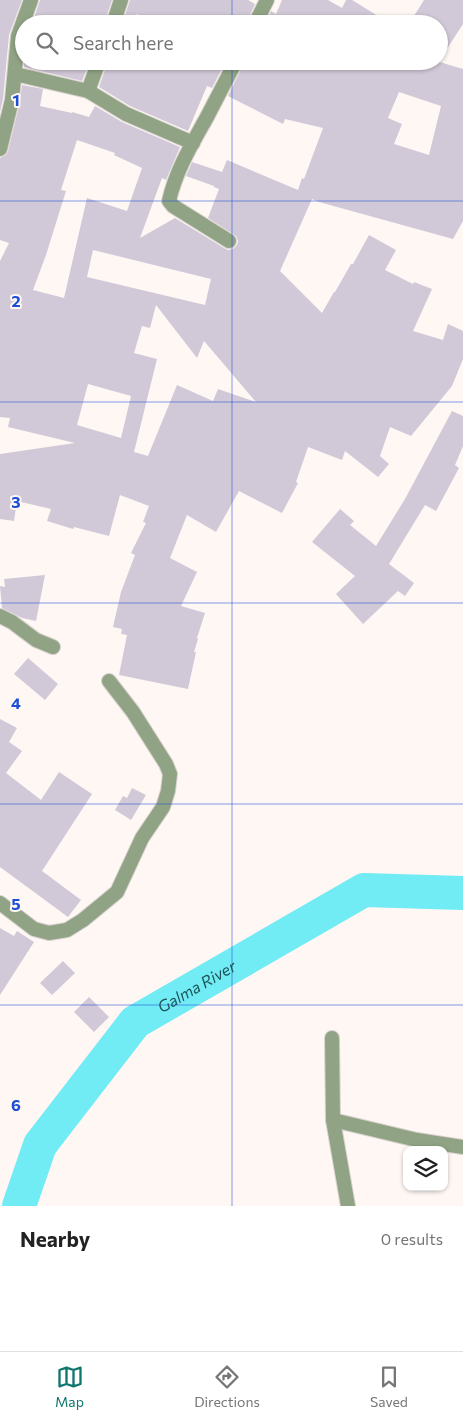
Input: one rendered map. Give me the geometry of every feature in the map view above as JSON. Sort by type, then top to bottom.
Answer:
[{"type":"street","points":[[26,15],[31,0]]},
{"type":"street","points":[[116,15],[122,0]]},
{"type":"street","points":[[260,15],[267,0]]},
{"type":"street","points":[[0,149],[12,100],[15,70]]},
{"type":"street","points":[[88,91],[96,70]]},
{"type":"street","points":[[229,241],[168,201],[172,186],[231,70]]},
{"type":"street","points":[[15,74],[88,91],[126,114],[193,143]]},
{"type":"street","points":[[0,616],[12,622],[36,640],[53,647]]},
{"type":"street","points":[[0,903],[34,929],[49,933],[67,930],[83,920],[117,892],[142,838],[163,807],[168,791],[170,774],[166,764],[132,712],[109,682]]},
{"type":"street","points":[[332,1038],[333,1120],[348,1206]]},
{"type":"street","points":[[333,1120],[417,1140],[463,1147]]},
{"type":"building","points":[[0,0],[22,0],[9,35],[0,112]]},
{"type":"building","points":[[40,0],[112,0],[107,15],[35,15]]},
{"type":"building","points":[[130,0],[248,0],[255,4],[250,15],[125,15]]},
{"type":"building","points":[[282,0],[328,0],[342,8],[346,0],[352,0],[376,15],[269,15],[271,11],[276,14]]},
{"type":"building","points":[[424,0],[463,0],[463,24],[448,47],[448,15],[415,15]]},
{"type":"building","points":[[448,65],[463,69],[463,221],[453,239],[312,199],[280,271],[322,313],[369,235],[396,250],[385,270],[413,284],[414,282],[432,289],[413,331],[443,340],[448,324],[463,331],[463,359],[452,386],[411,436],[390,427],[380,456],[389,464],[378,477],[345,451],[342,460],[308,447],[296,482],[298,483],[282,513],[239,491],[216,532],[187,515],[170,558],[197,572],[181,606],[205,613],[197,638],[188,689],[119,675],[127,635],[121,634],[122,629],[113,627],[121,592],[135,555],[131,553],[146,523],[143,522],[149,506],[120,495],[109,536],[74,527],[73,529],[47,521],[51,509],[17,501],[14,521],[0,519],[0,454],[75,443],[8,427],[10,418],[0,417],[0,261],[9,243],[0,240],[0,158],[6,155],[8,151],[20,102],[22,85],[43,89],[40,106],[89,117],[95,106],[122,122],[180,147],[166,180],[162,178],[140,238],[175,218],[228,250],[233,249],[237,245],[236,236],[208,218],[219,189],[186,176],[192,162],[222,172],[227,160],[298,190],[323,128],[285,119],[283,124],[228,96],[241,70],[448,70]],"holes":[[[399,92],[441,106],[429,155],[394,144],[402,124],[388,118]],[[77,140],[115,153],[114,155],[142,168],[127,211],[87,198],[64,298],[33,290],[66,191],[61,190]],[[93,250],[211,279],[205,305],[87,277]],[[156,305],[197,358],[204,341],[256,402],[218,389],[213,401],[177,385],[148,456],[134,452],[157,359],[134,353],[142,326],[150,328]],[[88,384],[131,396],[121,438],[77,425]]]},
{"type":"building","points":[[36,70],[86,70],[82,81]]},
{"type":"building","points":[[105,70],[221,70],[212,88],[207,86],[188,131],[130,106],[99,87]]},
{"type":"building","points":[[452,411],[463,416],[463,446],[455,465],[459,468],[436,511],[425,505],[389,564],[414,583],[405,596],[398,591],[363,624],[336,594],[355,576],[312,542],[340,509],[354,521],[350,525],[376,546],[405,499]]},
{"type":"building","points":[[45,575],[36,621],[22,618],[2,608],[0,586],[5,587],[4,579]]},
{"type":"building","points":[[28,658],[58,684],[45,700],[14,674]]},
{"type":"building","points":[[0,719],[17,728],[9,742],[22,751],[6,773],[41,800],[59,772],[92,794],[42,871],[81,900],[68,917],[0,867]]},
{"type":"building","points":[[132,788],[146,795],[131,820],[115,810],[123,796],[127,798]]},
{"type":"building","points":[[0,928],[14,936],[17,931],[34,942],[0,995]]},
{"type":"building","points":[[63,961],[75,973],[52,995],[40,983]]},
{"type":"building","points":[[89,997],[109,1017],[94,1032],[74,1012]]},
{"type":"waterway","name":"Galma River","points":[[19,1206],[40,1145],[135,1022],[364,890],[463,893]]}]
